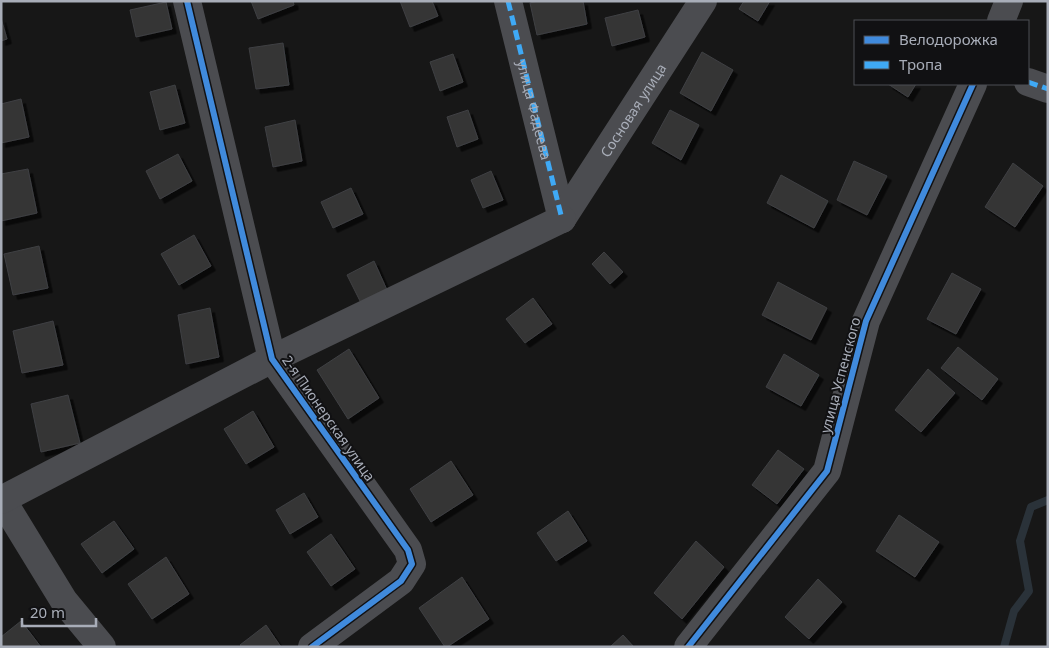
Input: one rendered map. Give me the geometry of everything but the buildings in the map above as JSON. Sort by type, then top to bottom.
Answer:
[{"type":"street","name":"2-я Пионерская улица","points":[[187,1],[272,359],[408,550],[412,564],[401,581],[312,647]]},
{"type":"street","name":"улица Фадеева","points":[[508,1],[562,219]]},
{"type":"street","name":"Сосновая улица","points":[[562,219],[703,1]]},
{"type":"street","points":[[1000,20],[1009,1]]},
{"type":"street","points":[[1029,82],[1048,89]]},
{"type":"street","name":"улица Успенского","points":[[688,647],[827,471],[866,321],[973,85]]},
{"type":"street","points":[[102,647],[64,601],[1,499],[272,359],[562,219]]},
{"type":"waterway","points":[[1004,647],[1014,611],[1029,591],[1020,541],[1031,507],[1048,500]]},
{"type":"marked path","points":[[508,1],[562,219]]},
{"type":"marked path","points":[[1029,82],[1048,89]]},
{"type":"cycle path","points":[[187,1],[272,359],[408,550],[412,564],[401,581],[312,647]]},
{"type":"cycle path","points":[[688,647],[827,471],[866,321],[973,85]]}]
